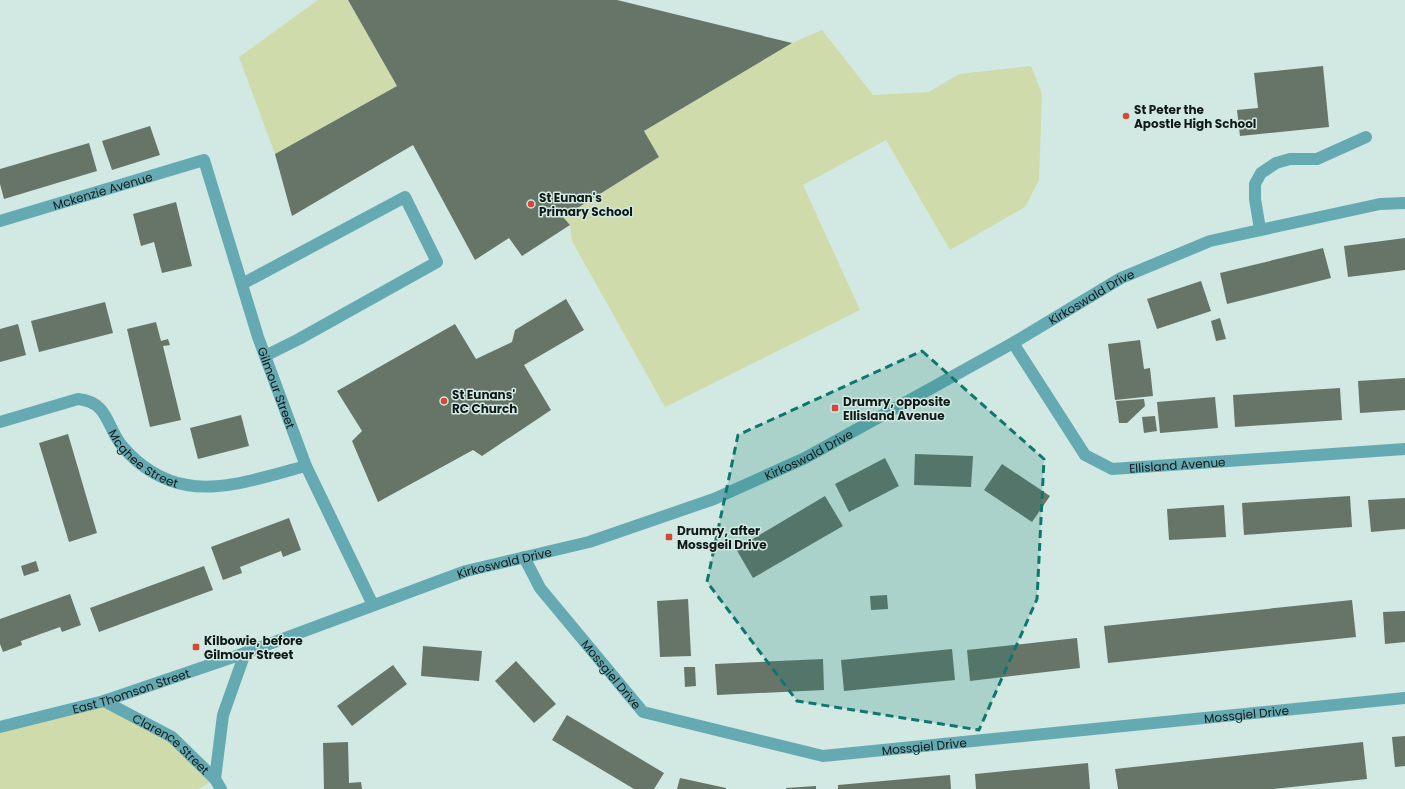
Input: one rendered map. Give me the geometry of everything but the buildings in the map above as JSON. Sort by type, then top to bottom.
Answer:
[{"type":"street","points":[[1260,230],[1255,199],[1255,184],[1261,173],[1276,163],[1290,159],[1317,159],[1366,137]]},
{"type":"street","name":"Mckenzie Avenue","points":[[0,221],[204,160]]},
{"type":"street","name":"Gilmour Street","points":[[204,160],[265,356],[306,466],[373,605]]},
{"type":"street","points":[[242,284],[405,196],[438,262],[299,339],[265,356]]},
{"type":"street","name":"Kirkoswald Drive","points":[[373,605],[466,571],[589,542],[714,499],[805,458],[1013,343],[1121,278],[1210,241],[1380,204],[1405,204]]},
{"type":"street","name":"Ellisland Avenue","points":[[1013,343],[1085,455],[1112,469],[1405,449]]},
{"type":"street","name":"Mcghee Street","points":[[0,422],[78,399],[88,400],[101,408],[122,446],[135,460],[156,474],[186,485],[206,487],[225,485],[306,466]]},
{"type":"street","name":"Mossgiel Drive","points":[[524,557],[540,588],[643,712],[824,756],[1405,698]]},
{"type":"street","name":"East Thomson Street","points":[[0,728],[104,701],[245,653],[373,605]]},
{"type":"street","name":"Clarence Street","points":[[218,784],[223,715],[245,653]]},
{"type":"street","name":"Clarence Street","points":[[104,701],[172,737],[218,784]]},
{"type":"highlighted area","points":[[922,351],[1044,459],[1037,599],[979,730],[797,701],[707,582],[738,435]]},
{"type":"green space","points":[[318,0],[348,0],[397,86],[275,154],[239,57]]},
{"type":"green space","points":[[822,30],[873,95],[929,92],[959,74],[1031,66],[1042,94],[1039,180],[1025,207],[950,250],[886,140],[803,185],[860,310],[665,407],[572,241],[570,225],[563,217],[659,157],[644,131],[792,43]]},
{"type":"green space","points":[[104,701],[172,737],[215,779],[199,789],[0,789],[0,727]]},
{"type":"place","name":"St Peter the Apostle High School","points":[[1126,116]]},
{"type":"place","name":"St Eunan's Primary School","points":[[531,204]]},
{"type":"place","name":"St Eunans' RC Church","points":[[444,401]]},
{"type":"place","name":"Drumry, opposite Ellisland Avenue","points":[[835,408]]},
{"type":"place","name":"Drumry, after Mossgeil Drive","points":[[669,537]]},
{"type":"place","name":"Kilbowie, before Gilmour Street","points":[[196,647]]}]
